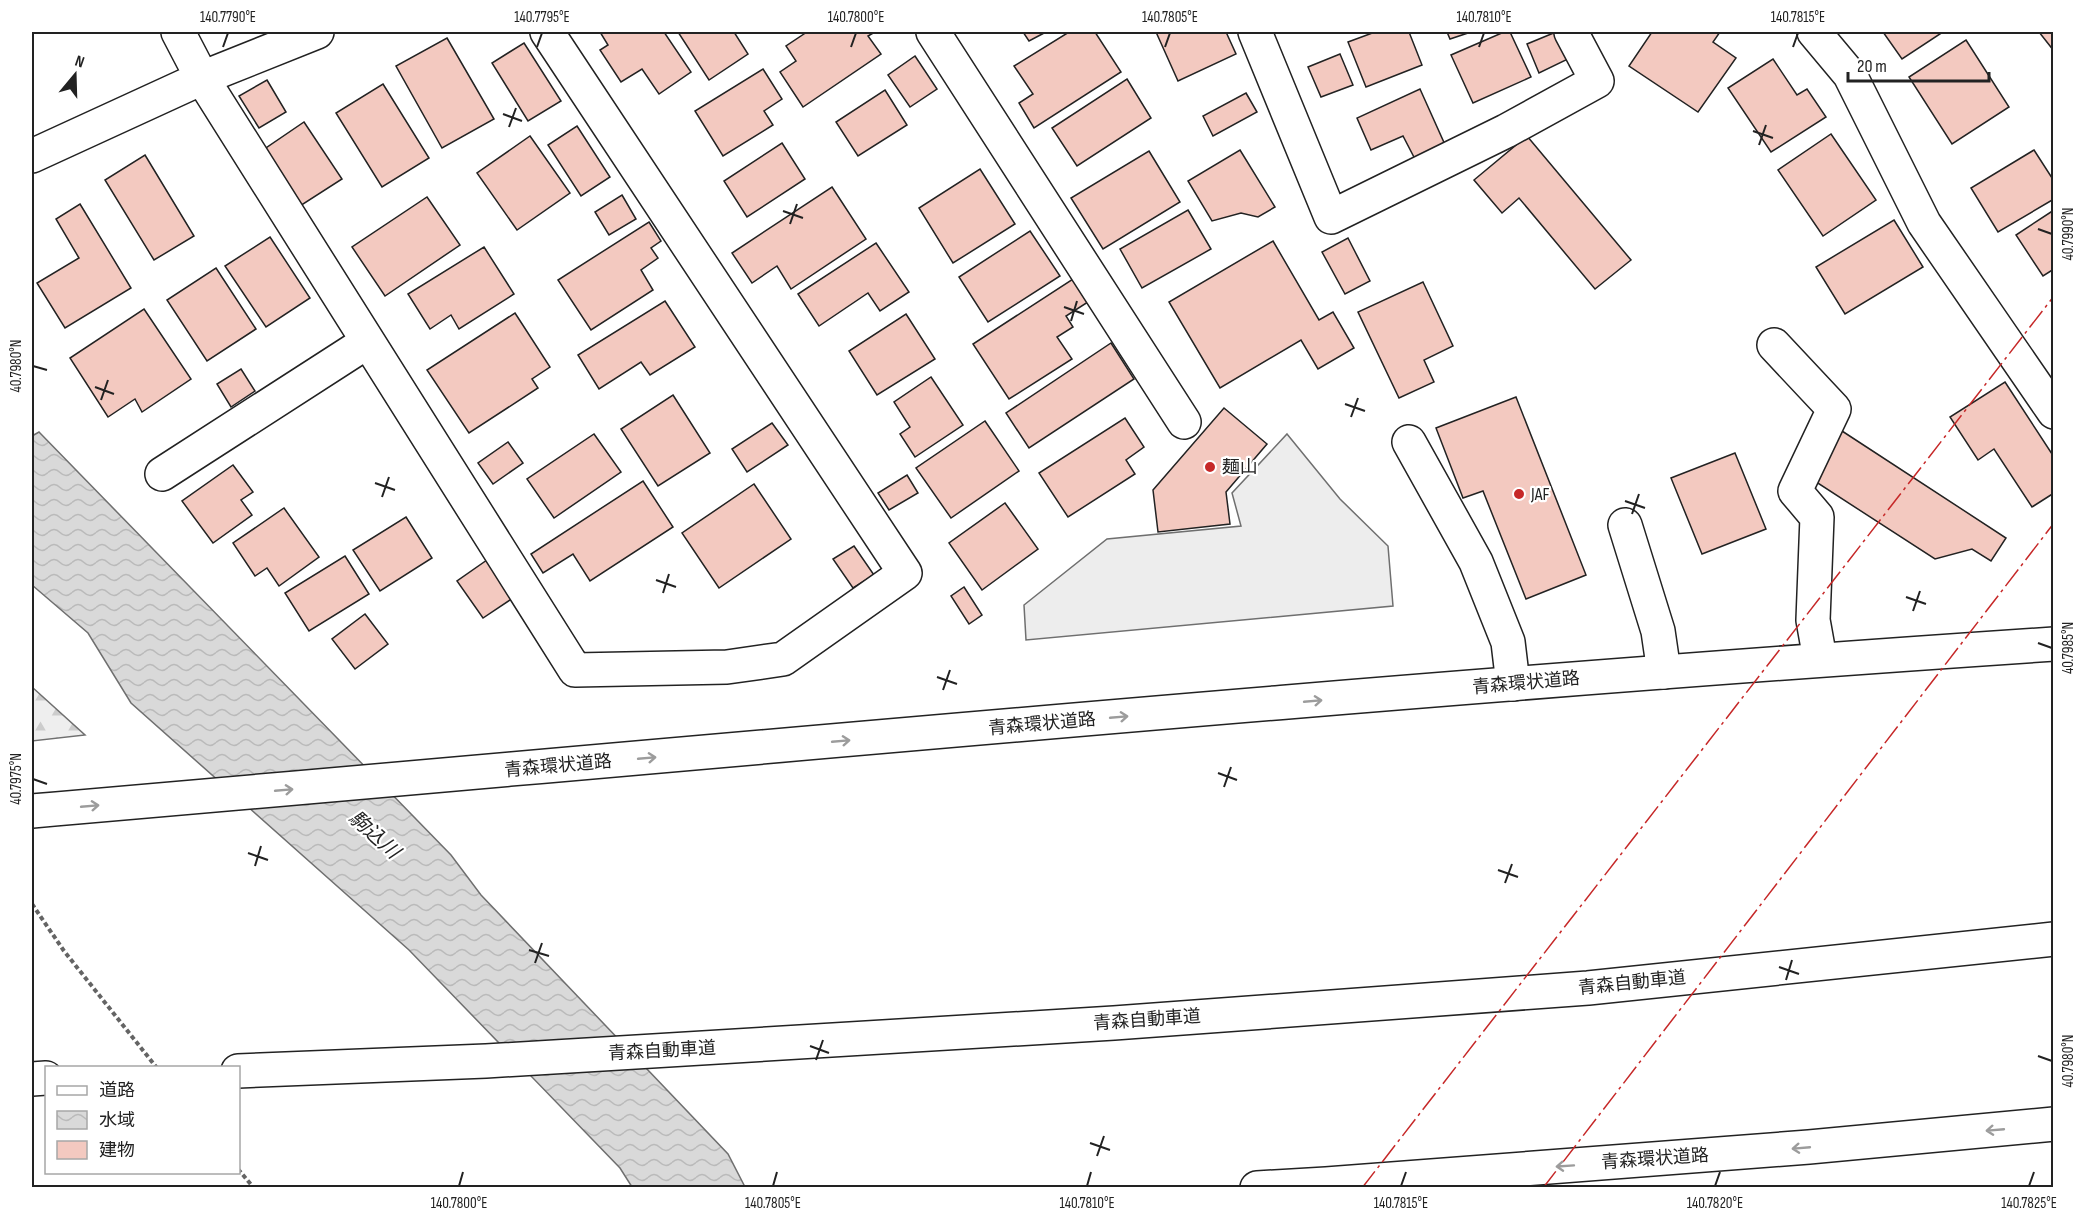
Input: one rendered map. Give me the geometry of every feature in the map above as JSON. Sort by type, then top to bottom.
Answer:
[{"type":"main road","points":[[178,32],[202,78],[575,670],[727,667],[783,659],[905,573],[548,32]]},
{"type":"main road","points":[[32,156],[202,78],[317,32]]},
{"type":"main road","points":[[933,32],[1184,422]]},
{"type":"main road","points":[[1255,32],[1331,217],[1506,131],[1596,81],[1571,32]]},
{"type":"main road","points":[[1814,32],[1850,75],[1924,223],[2054,412]]},
{"type":"main road","points":[[162,474],[367,342]]},
{"type":"main road","points":[[1774,345],[1834,409],[1795,491],[1817,517],[1813,620],[1820,659]]},
{"type":"main road","points":[[1409,442],[1476,562],[1508,642],[1513,684]]},
{"type":"main road","points":[[1625,525],[1658,631],[1664,672]]},
{"type":"main road","name":"青森環状道路","points":[[32,812],[1513,684],[1820,659],[2054,644]]},
{"type":"main road","name":"青森自動車道","points":[[240,1071],[486,1061],[1114,1023],[1588,988],[2054,939]]},
{"type":"main road","name":"青森環状道路","points":[[1257,1188],[1809,1147],[2054,1124]]},
{"type":"path","points":[[32,904],[64,951],[156,1066]]},
{"type":"path","points":[[240,1171],[254,1188]]},
{"type":"green space","points":[[32,687],[85,735],[32,741]]},
{"type":"shaded area","points":[[1287,434],[1340,499],[1388,546],[1393,606],[1026,640],[1024,605],[1107,539],[1241,526],[1232,493]]},
{"type":"water","name":"駒込川","points":[[39,432],[451,855],[481,895],[728,1154],[745,1187],[632,1187],[620,1168],[409,950],[131,703],[88,633],[32,585],[32,436]]},
{"type":"building","points":[[600,32],[664,32],[691,72],[659,94],[642,69],[621,82],[600,50],[608,45]]},
{"type":"building","points":[[678,32],[734,32],[748,54],[709,80]]},
{"type":"building","points":[[807,32],[875,32],[868,36],[881,54],[803,107],[780,72],[796,61],[786,46]]},
{"type":"building","points":[[1023,32],[1046,32],[1029,41]]},
{"type":"building","points":[[1069,32],[1095,32],[1121,72],[1034,128],[1019,103],[1033,94],[1014,66]]},
{"type":"building","points":[[1156,32],[1226,32],[1236,54],[1178,81]]},
{"type":"building","points":[[1375,32],[1409,32],[1422,65],[1366,87],[1348,42]]},
{"type":"building","points":[[1447,32],[1471,32],[1450,39]]},
{"type":"building","points":[[1504,32],[1510,32],[1531,77],[1473,103],[1451,55]]},
{"type":"building","points":[[1556,32],[1568,59],[1539,73],[1527,44]]},
{"type":"building","points":[[1652,32],[1720,32],[1713,42],[1736,58],[1698,112],[1629,66]]},
{"type":"building","points":[[1883,32],[1943,32],[1902,59]]},
{"type":"building","points":[[2039,32],[2054,32],[2054,51]]},
{"type":"building","points":[[447,38],[494,119],[442,148],[396,66]]},
{"type":"building","points":[[1966,40],[2009,107],[1952,144],[1909,77]]},
{"type":"building","points":[[524,43],[561,101],[528,121],[492,63]]},
{"type":"building","points":[[1340,54],[1353,85],[1321,97],[1308,67]]},
{"type":"building","points":[[915,56],[937,89],[910,107],[888,75]]},
{"type":"building","points":[[1773,59],[1797,95],[1807,89],[1826,117],[1771,152],[1728,88]]},
{"type":"building","points":[[763,69],[782,99],[764,111],[773,125],[723,156],[695,111]]},
{"type":"building","points":[[1127,79],[1151,118],[1077,166],[1052,128]]},
{"type":"building","points":[[267,80],[286,112],[259,128],[239,96]]},
{"type":"building","points":[[383,84],[429,158],[382,187],[336,113]]},
{"type":"building","points":[[1420,89],[1446,147],[1416,161],[1403,136],[1371,150],[1357,118]]},
{"type":"building","points":[[885,90],[907,125],[858,156],[836,122]]},
{"type":"building","points":[[1246,93],[1257,112],[1213,136],[1203,116]]},
{"type":"building","points":[[304,122],[342,179],[300,206],[263,150]]},
{"type":"building","points":[[577,126],[610,177],[581,196],[548,145]]},
{"type":"building","points":[[1831,134],[1876,200],[1823,236],[1778,170]]},
{"type":"building","points":[[530,136],[570,193],[517,230],[477,173]]},
{"type":"building","points":[[1527,136],[1631,260],[1595,289],[1519,198],[1502,213],[1474,180]]},
{"type":"building","points":[[782,143],[805,179],[747,217],[724,181]]},
{"type":"building","points":[[1240,150],[1275,207],[1258,217],[1241,213],[1212,221],[1188,181]]},
{"type":"building","points":[[2034,150],[2054,181],[2054,199],[1998,232],[1971,188]]},
{"type":"building","points":[[1149,151],[1180,202],[1103,249],[1071,198]]},
{"type":"building","points":[[145,155],[194,236],[154,260],[105,180]]},
{"type":"building","points":[[980,169],[1015,224],[953,263],[919,208]]},
{"type":"building","points":[[832,187],[866,239],[791,289],[777,266],[752,283],[732,253]]},
{"type":"building","points":[[622,195],[636,219],[609,235],[595,212]]},
{"type":"building","points":[[427,197],[460,245],[385,296],[352,247]]},
{"type":"building","points":[[80,204],[131,288],[65,328],[37,283],[79,258],[56,219]]},
{"type":"building","points":[[1188,210],[1211,249],[1142,288],[1120,249]]},
{"type":"building","points":[[2054,210],[2054,269],[2043,276],[2016,235]]},
{"type":"building","points":[[1894,220],[1923,267],[1845,314],[1816,267]]},
{"type":"building","points":[[649,222],[661,241],[651,248],[658,258],[641,270],[653,290],[591,330],[558,280]]},
{"type":"building","points":[[1030,231],[1060,276],[988,322],[959,277]]},
{"type":"building","points":[[270,237],[310,298],[266,327],[225,266]]},
{"type":"building","points":[[1348,238],[1370,281],[1345,294],[1322,252]]},
{"type":"building","points":[[1273,241],[1319,320],[1333,312],[1354,348],[1318,369],[1301,340],[1220,388],[1169,302]]},
{"type":"building","points":[[876,243],[909,292],[880,311],[868,293],[819,326],[798,294]]},
{"type":"building","points":[[484,247],[514,294],[459,329],[451,315],[430,329],[408,294]]},
{"type":"building","points":[[216,268],[256,329],[207,361],[167,300]]},
{"type":"building","points":[[1073,279],[1088,302],[1066,316],[1073,327],[1057,337],[1072,359],[1009,399],[973,344]]},
{"type":"building","points":[[1423,282],[1453,346],[1424,360],[1434,382],[1399,398],[1358,312]]},
{"type":"building","points":[[665,301],[695,347],[650,375],[641,362],[599,389],[578,355]]},
{"type":"building","points":[[144,309],[191,379],[142,412],[135,399],[108,417],[70,358]]},
{"type":"building","points":[[515,313],[550,367],[532,379],[538,388],[469,433],[427,370]]},
{"type":"building","points":[[906,314],[935,359],[877,395],[849,351]]},
{"type":"building","points":[[1111,343],[1134,379],[1029,448],[1006,413]]},
{"type":"building","points":[[241,369],[255,391],[231,407],[217,384]]},
{"type":"building","points":[[931,377],[963,425],[915,457],[900,434],[910,427],[894,402]]},
{"type":"building","points":[[2005,382],[2054,457],[2054,493],[2032,507],[1994,449],[1978,460],[1950,417]]},
{"type":"building","points":[[673,395],[710,453],[658,486],[621,429]]},
{"type":"building","name":"JAF","points":[[1516,397],[1586,575],[1526,599],[1483,491],[1463,498],[1436,428]]},
{"type":"building","name":"麺山","points":[[1224,408],[1267,444],[1226,492],[1230,524],[1158,532],[1153,490]]},
{"type":"building","points":[[1125,418],[1144,447],[1126,460],[1135,474],[1068,517],[1039,473]]},
{"type":"building","points":[[985,421],[1019,471],[951,518],[916,468]]},
{"type":"building","points":[[772,423],[788,445],[747,472],[732,449]]},
{"type":"building","points":[[1842,431],[2006,538],[1991,561],[1972,549],[1935,559],[1810,478]]},
{"type":"building","points":[[594,434],[621,472],[554,518],[527,479]]},
{"type":"building","points":[[508,442],[523,463],[493,484],[478,463]]},
{"type":"building","points":[[1735,453],[1766,529],[1702,554],[1671,478]]},
{"type":"building","points":[[233,465],[253,492],[241,500],[252,515],[213,543],[182,501]]},
{"type":"building","points":[[907,475],[918,493],[889,510],[878,493]]},
{"type":"building","points":[[643,481],[673,527],[590,581],[573,554],[543,573],[531,554]]},
{"type":"building","points":[[754,484],[791,539],[719,588],[682,533]]},
{"type":"building","points":[[1005,503],[1038,549],[982,590],[949,543]]},
{"type":"building","points":[[284,508],[319,557],[279,586],[267,568],[255,576],[233,543]]},
{"type":"building","points":[[406,517],[432,558],[380,591],[353,550]]},
{"type":"building","points":[[854,546],[874,575],[853,588],[833,559]]},
{"type":"building","points":[[345,556],[369,594],[309,631],[285,593]]},
{"type":"building","points":[[487,560],[513,598],[483,618],[457,581]]},
{"type":"building","points":[[964,587],[982,615],[969,624],[951,596]]},
{"type":"building","points":[[365,614],[388,644],[355,669],[332,639]]},
{"type":"power","points":[[1362,1188],[2054,296]]},
{"type":"power","points":[[1543,1188],[2054,523]]},
{"type":"place","name":"麺山","points":[[1210,467]]},
{"type":"place","name":"JAF","points":[[1519,494]]}]
